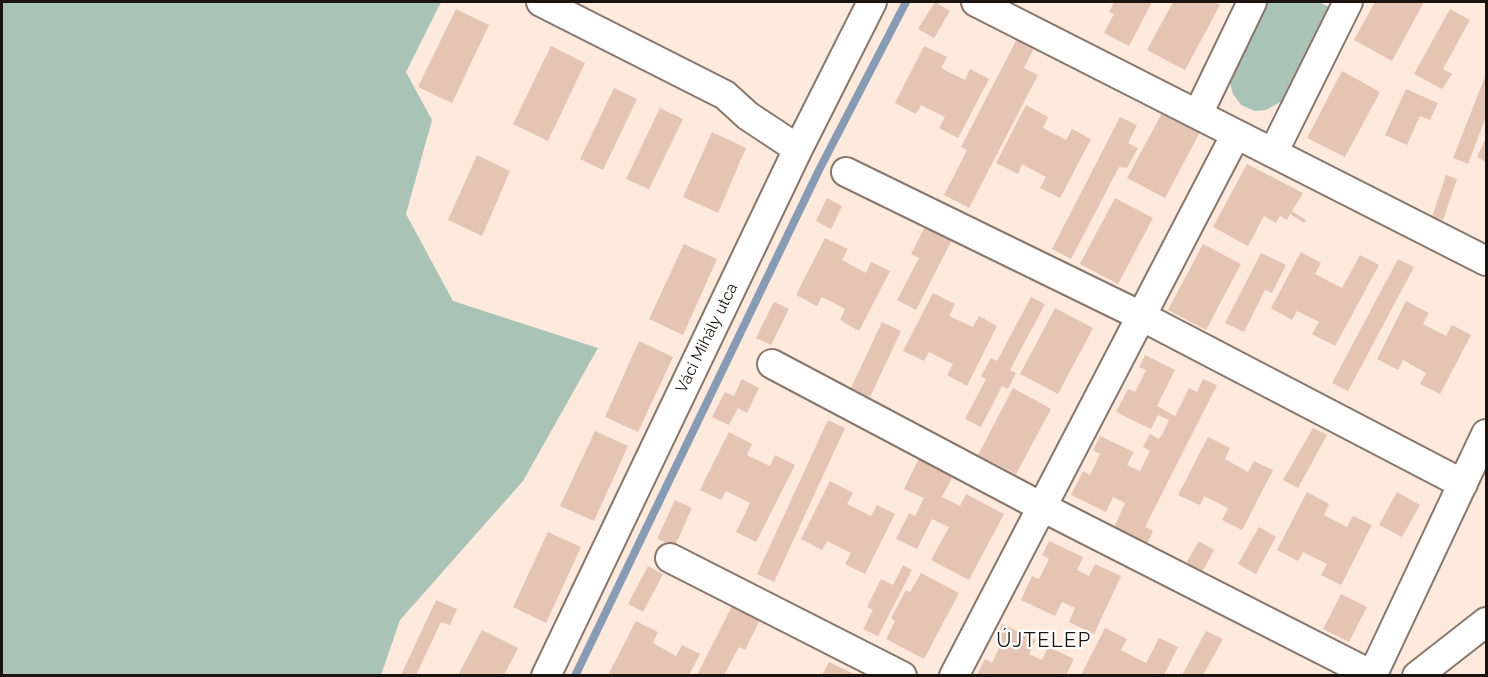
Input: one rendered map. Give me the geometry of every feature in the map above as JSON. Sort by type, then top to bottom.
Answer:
[{"type":"street","name":"Váci Mihály utca","points":[[546,675],[798,150],[872,2]]},
{"type":"street","points":[[976,2],[1486,261]]},
{"type":"street","points":[[1198,114],[1252,2]]},
{"type":"street","points":[[1274,153],[1348,2]]},
{"type":"street","points":[[531,3],[725,95],[748,116],[798,150]]},
{"type":"street","points":[[954,675],[1236,134]]},
{"type":"street","points":[[846,171],[1141,316],[1463,484]]},
{"type":"street","points":[[772,364],[1042,507],[1372,675],[1486,434]]},
{"type":"street","points":[[670,558],[902,675]]},
{"type":"street","points":[[1417,675],[1486,622]]},
{"type":"green space","points":[[2,2],[441,2],[406,72],[432,120],[406,214],[453,301],[598,348],[523,481],[400,620],[381,675],[2,675]]},
{"type":"green space","points":[[1268,2],[1318,2],[1332,8],[1286,99],[1266,110],[1255,111],[1241,105],[1233,94],[1230,83],[1232,72]]},
{"type":"building","points":[[935,2],[950,11],[934,38],[918,29]]},
{"type":"building","points":[[1114,2],[1152,2],[1129,46],[1104,33],[1114,14],[1109,12]]},
{"type":"building","points":[[1173,2],[1214,2],[1220,5],[1185,70],[1147,50]]},
{"type":"building","points":[[1375,2],[1424,2],[1392,61],[1354,40]]},
{"type":"building","points":[[456,9],[489,25],[452,103],[418,87]]},
{"type":"building","points":[[1450,9],[1470,20],[1443,69],[1452,74],[1442,89],[1414,74]]},
{"type":"building","points":[[1018,37],[1035,46],[1024,68],[1038,75],[969,208],[944,195],[967,150],[961,147]]},
{"type":"building","points":[[551,46],[585,63],[548,141],[513,124]]},
{"type":"building","points":[[924,46],[947,57],[941,68],[965,80],[970,69],[989,79],[958,138],[939,128],[945,117],[921,105],[916,114],[895,103]]},
{"type":"building","points":[[1342,71],[1380,92],[1345,157],[1307,138]]},
{"type":"building","points":[[1485,77],[1486,117],[1468,164],[1453,158]]},
{"type":"building","points":[[614,88],[637,99],[603,170],[580,159]]},
{"type":"building","points":[[1406,89],[1438,103],[1430,120],[1420,116],[1407,145],[1385,135]]},
{"type":"building","points":[[1026,105],[1048,117],[1043,128],[1066,140],[1072,129],[1091,139],[1060,198],[1040,188],[1046,177],[1022,164],[1018,174],[996,163]]},
{"type":"building","points":[[660,108],[683,119],[649,189],[626,179]]},
{"type":"building","points":[[1162,113],[1200,132],[1165,198],[1127,178]]},
{"type":"building","points":[[1120,117],[1137,125],[1128,143],[1138,148],[1127,168],[1119,167],[1071,259],[1052,249]]},
{"type":"building","points":[[712,132],[746,148],[718,213],[683,197]]},
{"type":"building","points":[[1486,138],[1486,162],[1477,157]]},
{"type":"building","points":[[477,155],[510,171],[482,236],[448,220]]},
{"type":"building","points":[[1247,164],[1303,193],[1292,211],[1306,220],[1304,223],[1290,214],[1287,220],[1280,216],[1276,223],[1264,216],[1248,246],[1213,227]]},
{"type":"building","points":[[1446,175],[1457,179],[1443,220],[1432,217]]},
{"type":"building","points":[[827,198],[842,206],[831,229],[816,221]]},
{"type":"building","points":[[1115,198],[1153,218],[1118,284],[1080,264]]},
{"type":"building","points":[[926,225],[953,238],[916,310],[897,300],[919,258],[911,254]]},
{"type":"building","points":[[825,238],[848,249],[842,260],[866,273],[871,262],[890,271],[859,331],[840,320],[845,309],[822,297],[817,306],[796,295]]},
{"type":"building","points":[[684,244],[717,259],[683,335],[649,319]]},
{"type":"building","points":[[1203,244],[1241,264],[1206,330],[1168,310]]},
{"type":"building","points":[[1301,252],[1321,263],[1315,274],[1342,288],[1360,255],[1379,265],[1335,346],[1312,334],[1319,322],[1297,311],[1292,320],[1271,308]]},
{"type":"building","points":[[1261,253],[1286,265],[1272,293],[1265,290],[1244,332],[1225,323]]},
{"type":"building","points":[[1398,259],[1414,267],[1348,391],[1332,383]]},
{"type":"building","points":[[933,293],[955,304],[949,316],[973,327],[979,316],[997,326],[967,386],[947,375],[953,364],[929,352],[924,361],[903,351]]},
{"type":"building","points":[[1031,297],[1045,304],[1010,370],[1016,373],[1008,389],[1002,386],[981,427],[965,419],[986,379],[981,376],[991,358],[997,361]]},
{"type":"building","points":[[1406,301],[1429,313],[1423,324],[1446,336],[1452,325],[1471,335],[1440,394],[1420,384],[1426,373],[1403,360],[1398,370],[1377,359]]},
{"type":"building","points":[[774,302],[789,309],[771,345],[756,338]]},
{"type":"building","points":[[1055,308],[1093,328],[1058,394],[1020,374]]},
{"type":"building","points":[[882,322],[901,331],[870,397],[851,388]]},
{"type":"building","points":[[639,341],[673,357],[638,432],[605,417]]},
{"type":"building","points":[[1145,355],[1175,370],[1157,406],[1175,416],[1189,388],[1197,392],[1203,379],[1217,385],[1145,527],[1153,531],[1146,546],[1113,530],[1125,503],[1113,497],[1106,512],[1071,495],[1083,471],[1090,475],[1100,454],[1093,450],[1100,436],[1134,452],[1127,465],[1140,471],[1150,451],[1143,447],[1150,434],[1158,439],[1162,435],[1169,420],[1158,415],[1151,429],[1116,412],[1128,389],[1135,392],[1146,370],[1139,367]]},
{"type":"building","points":[[742,379],[759,388],[747,413],[738,408],[729,425],[712,417],[725,392],[734,396]]},
{"type":"building","points":[[1013,388],[1051,409],[1016,474],[978,455]]},
{"type":"building","points":[[828,420],[845,428],[774,582],[757,574]]},
{"type":"building","points":[[1313,428],[1327,435],[1298,488],[1283,480]]},
{"type":"building","points":[[595,431],[628,446],[594,521],[560,506]]},
{"type":"building","points":[[729,432],[752,444],[747,455],[770,466],[775,455],[795,465],[756,542],[736,532],[750,503],[726,491],[721,500],[700,490]]},
{"type":"building","points":[[1208,437],[1230,448],[1225,459],[1248,472],[1254,461],[1273,470],[1242,530],[1222,520],[1228,508],[1204,496],[1200,505],[1178,495]]},
{"type":"building","points":[[921,454],[956,470],[942,497],[960,506],[966,494],[1004,514],[969,580],[931,560],[949,527],[932,519],[917,549],[896,539],[909,513],[915,516],[924,498],[904,489]]},
{"type":"building","points":[[830,481],[853,493],[847,504],[871,516],[877,505],[895,514],[865,574],[845,564],[851,553],[827,541],[822,550],[801,539]]},
{"type":"building","points":[[1307,492],[1329,504],[1324,515],[1347,527],[1353,516],[1372,525],[1341,585],[1321,575],[1327,564],[1303,552],[1298,561],[1277,550]]},
{"type":"building","points":[[1397,492],[1420,505],[1402,537],[1379,525]]},
{"type":"building","points":[[675,500],[692,508],[675,546],[657,539]]},
{"type":"building","points":[[1259,527],[1276,537],[1256,574],[1238,564]]},
{"type":"building","points":[[548,532],[581,547],[546,623],[513,607]]},
{"type":"building","points":[[1049,541],[1083,557],[1077,570],[1089,576],[1095,564],[1121,576],[1094,634],[1069,622],[1075,608],[1062,602],[1055,616],[1021,600],[1032,576],[1039,579],[1049,559],[1042,555]]},
{"type":"building","points":[[1199,541],[1214,550],[1201,574],[1185,565]]},
{"type":"building","points":[[903,565],[912,570],[878,636],[863,629],[873,610],[867,607],[881,579],[893,585]]},
{"type":"building","points":[[648,566],[663,574],[643,612],[628,604]]},
{"type":"building","points":[[921,573],[959,593],[924,659],[886,639],[895,621],[891,618],[906,590],[910,592]]},
{"type":"building","points":[[1341,594],[1367,607],[1349,642],[1323,629]]},
{"type":"building","points":[[436,600],[457,609],[450,625],[441,622],[416,675],[401,675]]},
{"type":"building","points":[[732,606],[760,620],[745,650],[739,647],[724,675],[697,675]]},
{"type":"building","points":[[636,621],[658,632],[653,643],[676,656],[682,645],[700,654],[689,675],[608,675]]},
{"type":"building","points":[[1002,624],[1036,640],[1029,654],[1042,660],[1048,647],[1074,659],[1066,675],[977,675],[985,659],[992,663],[1002,642],[995,638]]},
{"type":"building","points":[[1105,628],[1127,639],[1121,650],[1146,663],[1159,638],[1178,647],[1164,675],[1081,675]]},
{"type":"building","points":[[482,630],[518,648],[504,675],[458,675]]},
{"type":"building","points":[[1206,631],[1223,639],[1203,675],[1182,675]]},
{"type":"building","points":[[829,662],[856,675],[822,675]]},
{"type":"waterway","points":[[575,676],[819,170],[906,2]]},
{"type":"district","name":"ÚJTELEP","points":[[1044,641]]}]
